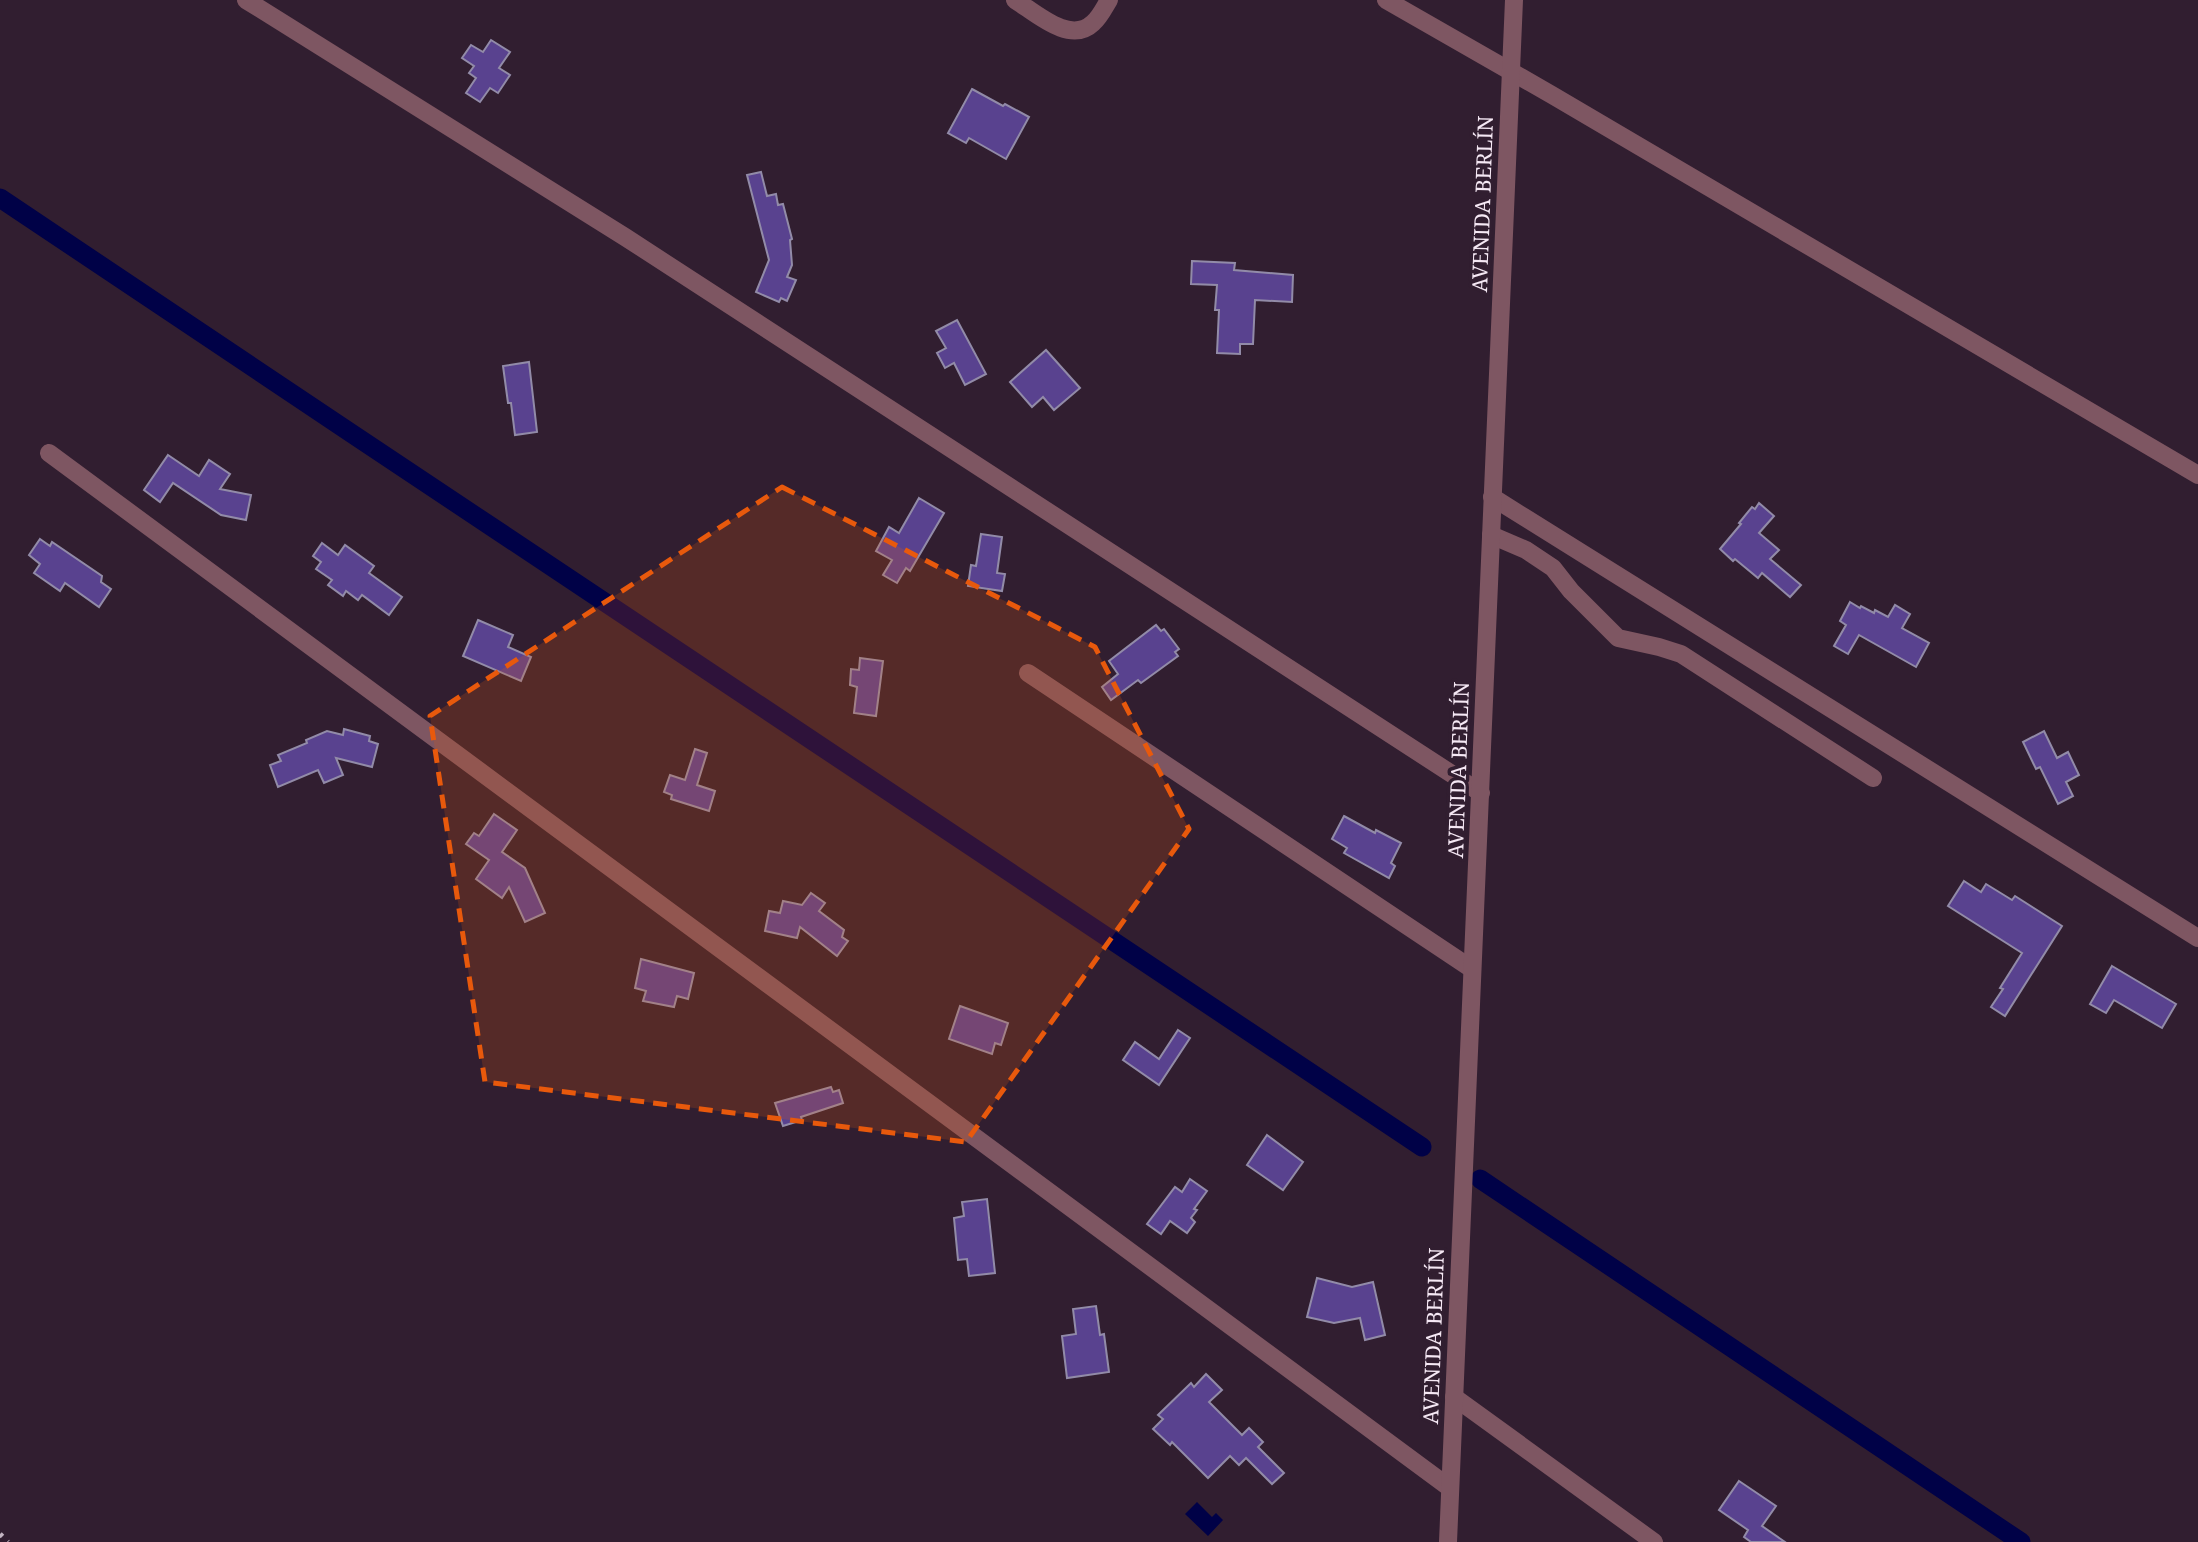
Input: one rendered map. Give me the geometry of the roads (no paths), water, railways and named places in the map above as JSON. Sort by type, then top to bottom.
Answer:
[{"type":"street","points":[[246,0],[625,237],[1481,793]]},
{"type":"street","points":[[1015,0],[1071,31],[1092,25],[1109,0]]},
{"type":"street","points":[[1387,0],[2198,475]]},
{"type":"street","name":"AVENIDA BERLÍN","points":[[1448,1542],[1514,0]]},
{"type":"street","points":[[49,453],[1450,1488]]},
{"type":"street","points":[[1492,497],[2198,938]]},
{"type":"street","points":[[1491,535],[1526,550],[1553,568],[1571,592],[1618,638],[1681,654],[1872,778]]},
{"type":"street","points":[[1028,673],[1472,969]]},
{"type":"street","points":[[1454,1397],[1654,1542]]},
{"type":"waterway","points":[[0,198],[1422,1147]]},
{"type":"waterway","points":[[1480,1179],[2021,1542]]},
{"type":"railway","points":[[0,1534],[8,1542]]}]
